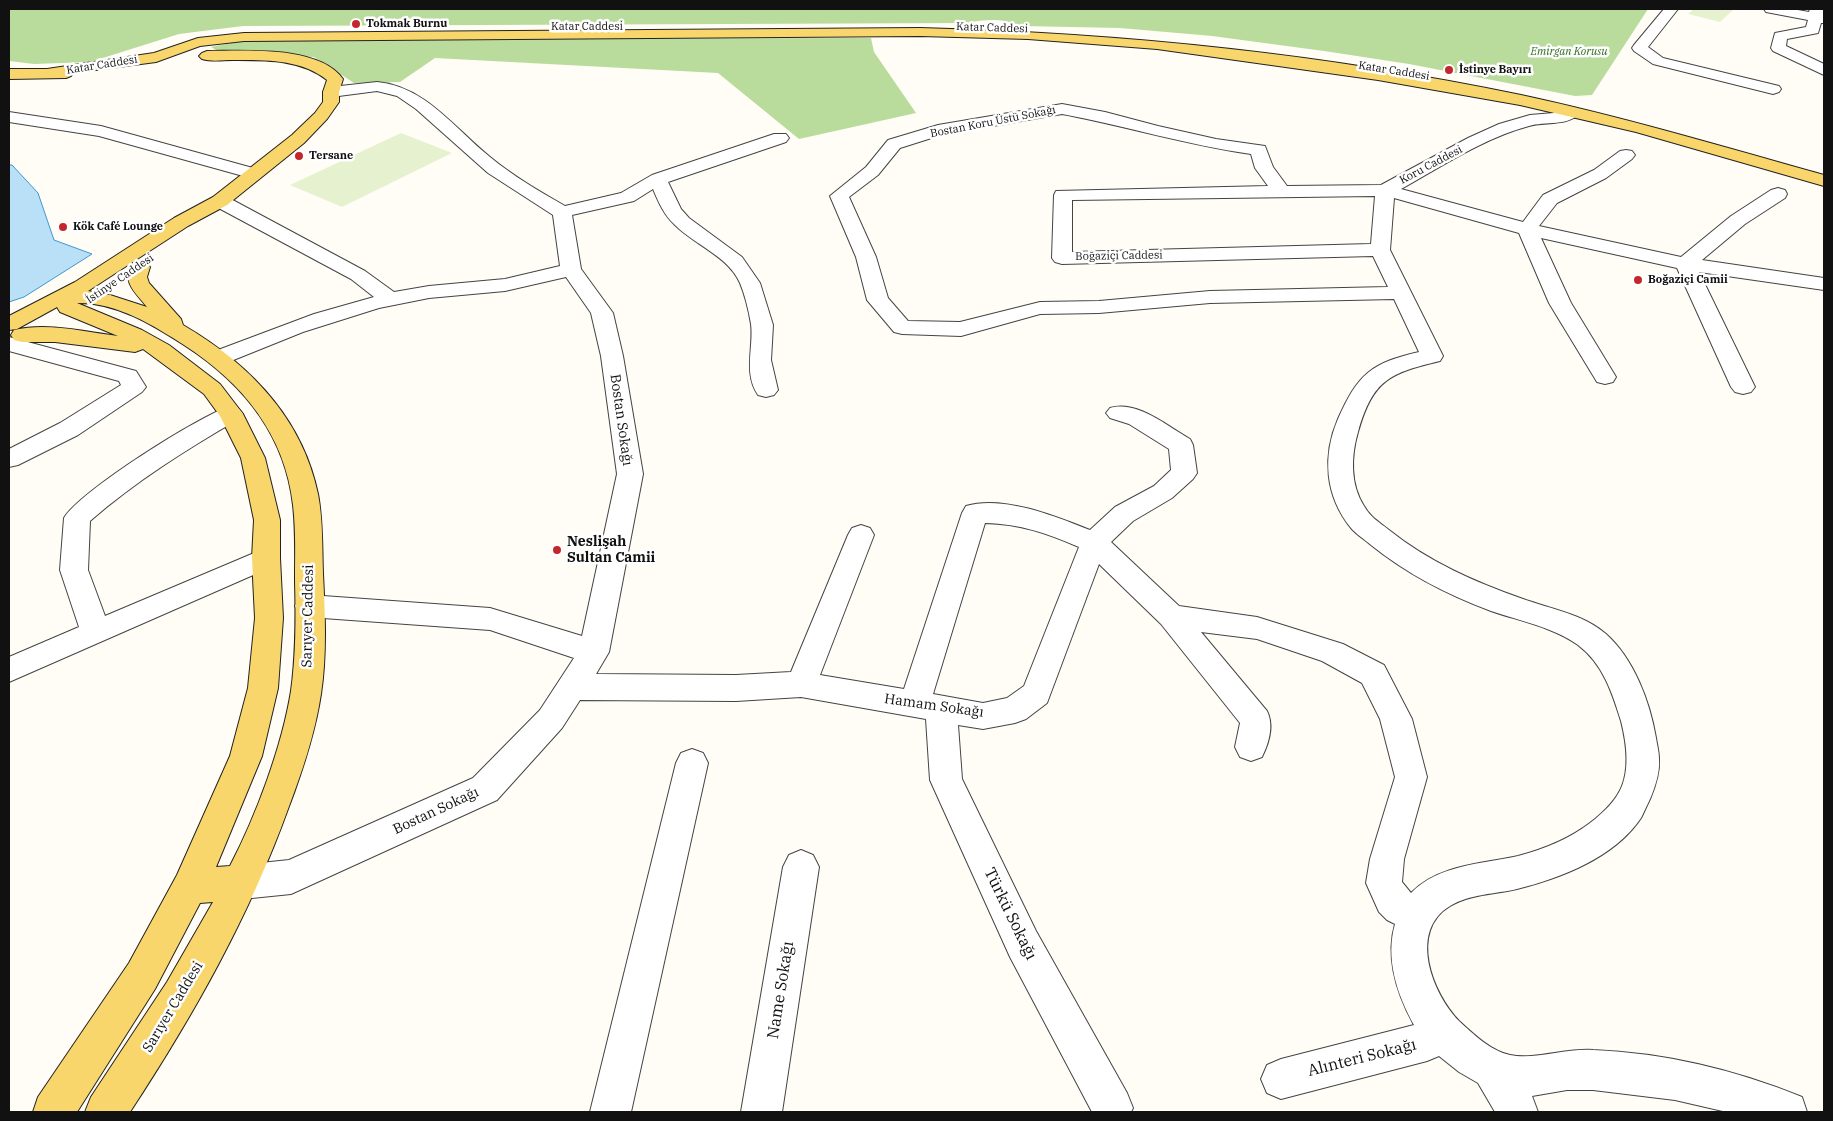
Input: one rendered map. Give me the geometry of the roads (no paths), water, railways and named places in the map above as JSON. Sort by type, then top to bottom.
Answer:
[{"type":"main road","name":"Katar Caddesi","points":[[9,74],[76,72],[154,60],[221,35],[814,32],[1028,35],[1158,45],[1265,58],[1551,103],[1694,133],[1824,171]]},
{"type":"main road","points":[[88,66],[186,35],[221,35]]},
{"type":"main road","points":[[210,56],[201,53],[198,48],[221,35]]},
{"type":"main road","points":[[210,56],[278,58],[309,63],[329,72],[335,79],[331,92],[322,87],[310,75],[292,68],[264,63],[154,60],[210,56]]},
{"type":"main road","name":"Katar Caddesi","points":[[48,73],[88,66],[154,60]]},
{"type":"main road","name":"İstinye Caddesi","points":[[12,336],[68,303],[181,222],[220,201],[298,139],[321,116],[331,102],[331,92]]},
{"type":"main road","name":"Katar Caddesi","points":[[1575,108],[1824,181]]},
{"type":"main road","name":"İstinye Caddesi","points":[[68,303],[95,297],[140,267],[208,216],[220,201]]},
{"type":"main road","points":[[140,267],[137,277],[139,284],[171,341]]},
{"type":"main road","name":"Sarıyer Caddesi","points":[[53,1112],[142,976],[190,887],[246,756],[262,688],[269,618],[266,558],[267,520],[252,458],[231,414],[171,341],[138,311],[95,297]]},
{"type":"main road","name":"Sarıyer Caddesi","points":[[68,303],[126,331],[171,341],[218,358],[236,371],[263,401],[294,458],[303,487],[309,524],[311,644],[307,683],[294,746],[268,820],[242,882],[199,964],[153,1044],[106,1112]]},
{"type":"main road","points":[[12,336],[55,335],[171,341]]},
{"type":"main road","points":[[269,618],[309,606]]},
{"type":"main road","points":[[190,887],[242,882]]},
{"type":"street","points":[[1671,9],[1639,48],[1658,61],[1772,89]]},
{"type":"street","points":[[1771,9],[1820,18],[1813,30],[1780,36],[1778,48],[1824,70]]},
{"type":"street","points":[[331,92],[368,87],[387,88],[402,92],[442,123],[472,152],[513,183],[562,212],[627,197],[658,179],[780,138]]},
{"type":"street","points":[[1530,120],[1551,103]]},
{"type":"street","points":[[1530,120],[1556,118],[1575,108]]},
{"type":"street","name":"Bostan Koru Üstü Sokağı","points":[[1281,192],[1264,168],[1259,150],[1216,144],[1155,131],[1105,117],[1062,109],[938,130],[894,144],[872,171],[839,196],[866,257],[878,300],[902,327],[961,329],[1040,308],[1099,307],[1210,297],[1402,293]]},
{"type":"street","points":[[9,117],[102,131],[254,174]]},
{"type":"street","name":"Koru Caddesi","points":[[1380,250],[1385,190],[1474,142],[1505,128],[1530,120]]},
{"type":"street","points":[[1526,229],[1550,199],[1600,174],[1626,155]]},
{"type":"street","points":[[658,179],[672,212],[682,222],[735,261],[750,283],[762,325],[760,360],[766,390]]},
{"type":"street","points":[[1385,190],[1526,229],[1686,264],[1824,284]]},
{"type":"street","name":"Boğaziçi Caddesi","points":[[1380,250],[1062,258],[1063,194],[1385,190]]},
{"type":"street","points":[[1686,264],[1738,220],[1778,194]]},
{"type":"street","points":[[220,201],[358,275],[391,300]]},
{"type":"street","name":"Bostan Sokağı","points":[[242,882],[290,877],[485,789],[552,719],[594,652],[630,474],[612,356],[602,313],[571,269],[562,212]]},
{"type":"street","points":[[1526,229],[1560,303],[1605,377]]},
{"type":"street","points":[[1380,250],[1432,356],[1402,363],[1378,374],[1364,390],[1348,422],[1340,450],[1340,473],[1345,496],[1360,521],[1387,544],[1423,568],[1468,591],[1564,625],[1591,639],[1612,659],[1625,682],[1642,742],[1643,772],[1636,796],[1624,816],[1598,838],[1561,859],[1437,893],[1416,915],[1408,948],[1412,976],[1427,1011],[1442,1032],[1468,1055],[1492,1069],[1519,1077],[1570,1070],[1640,1074],[1704,1086],[1767,1104],[1787,1112]]},
{"type":"street","points":[[1686,264],[1743,387]]},
{"type":"street","points":[[218,358],[290,328],[357,308],[429,292],[483,288],[535,280],[571,269]]},
{"type":"street","points":[[9,459],[69,429],[134,387],[128,376],[12,336]]},
{"type":"street","name":"Hamam Sokağı","points":[[572,687],[736,688],[801,684],[983,716],[1015,710],[1036,694],[1094,542],[1124,514],[1164,492],[1184,473],[1181,445],[1137,418],[1118,413]]},
{"type":"street","points":[[96,632],[74,570],[76,518],[104,494],[186,438],[231,414]]},
{"type":"street","points":[[928,706],[975,513],[1012,514],[1062,529],[1094,542],[1171,616],[1256,720],[1251,747]]},
{"type":"street","points":[[801,684],[861,535]]},
{"type":"street","points":[[9,670],[266,558]]},
{"type":"street","points":[[309,606],[490,619],[594,652]]},
{"type":"street","points":[[1171,616],[1257,628],[1332,652],[1373,674],[1396,719],[1411,777],[1387,859],[1384,883],[1392,900],[1400,908],[1416,915]]},
{"type":"street","name":"Türkü Sokağı","points":[[928,706],[946,780],[1023,944],[1112,1108]]},
{"type":"street","points":[[610,1112],[692,763]]},
{"type":"street","name":"Name Sokağı","points":[[761,1112],[802,867]]},
{"type":"street","name":"Alınteri Sokağı","points":[[1280,1079],[1428,1041],[1442,1032]]},
{"type":"street","points":[[1492,1069],[1518,1112]]},
{"type":"water","points":[[9,165],[12,165],[38,193],[54,240],[92,254],[24,297],[9,302]]},
{"type":"place","name":"Tokmak Burnu","points":[[356,24]]},
{"type":"place","name":"İstinye Bayırı","points":[[1449,70]]},
{"type":"place","name":"Tersane","points":[[299,156]]},
{"type":"place","name":"Kök Café Lounge","points":[[63,227]]},
{"type":"place","name":"Boğaziçi Camii","points":[[1638,280]]},
{"type":"place","name":"Neslişah Sultan Camii","points":[[557,550]]},
{"type":"park label","name":"Emirgan Korusu","points":[[1569,52]]}]
